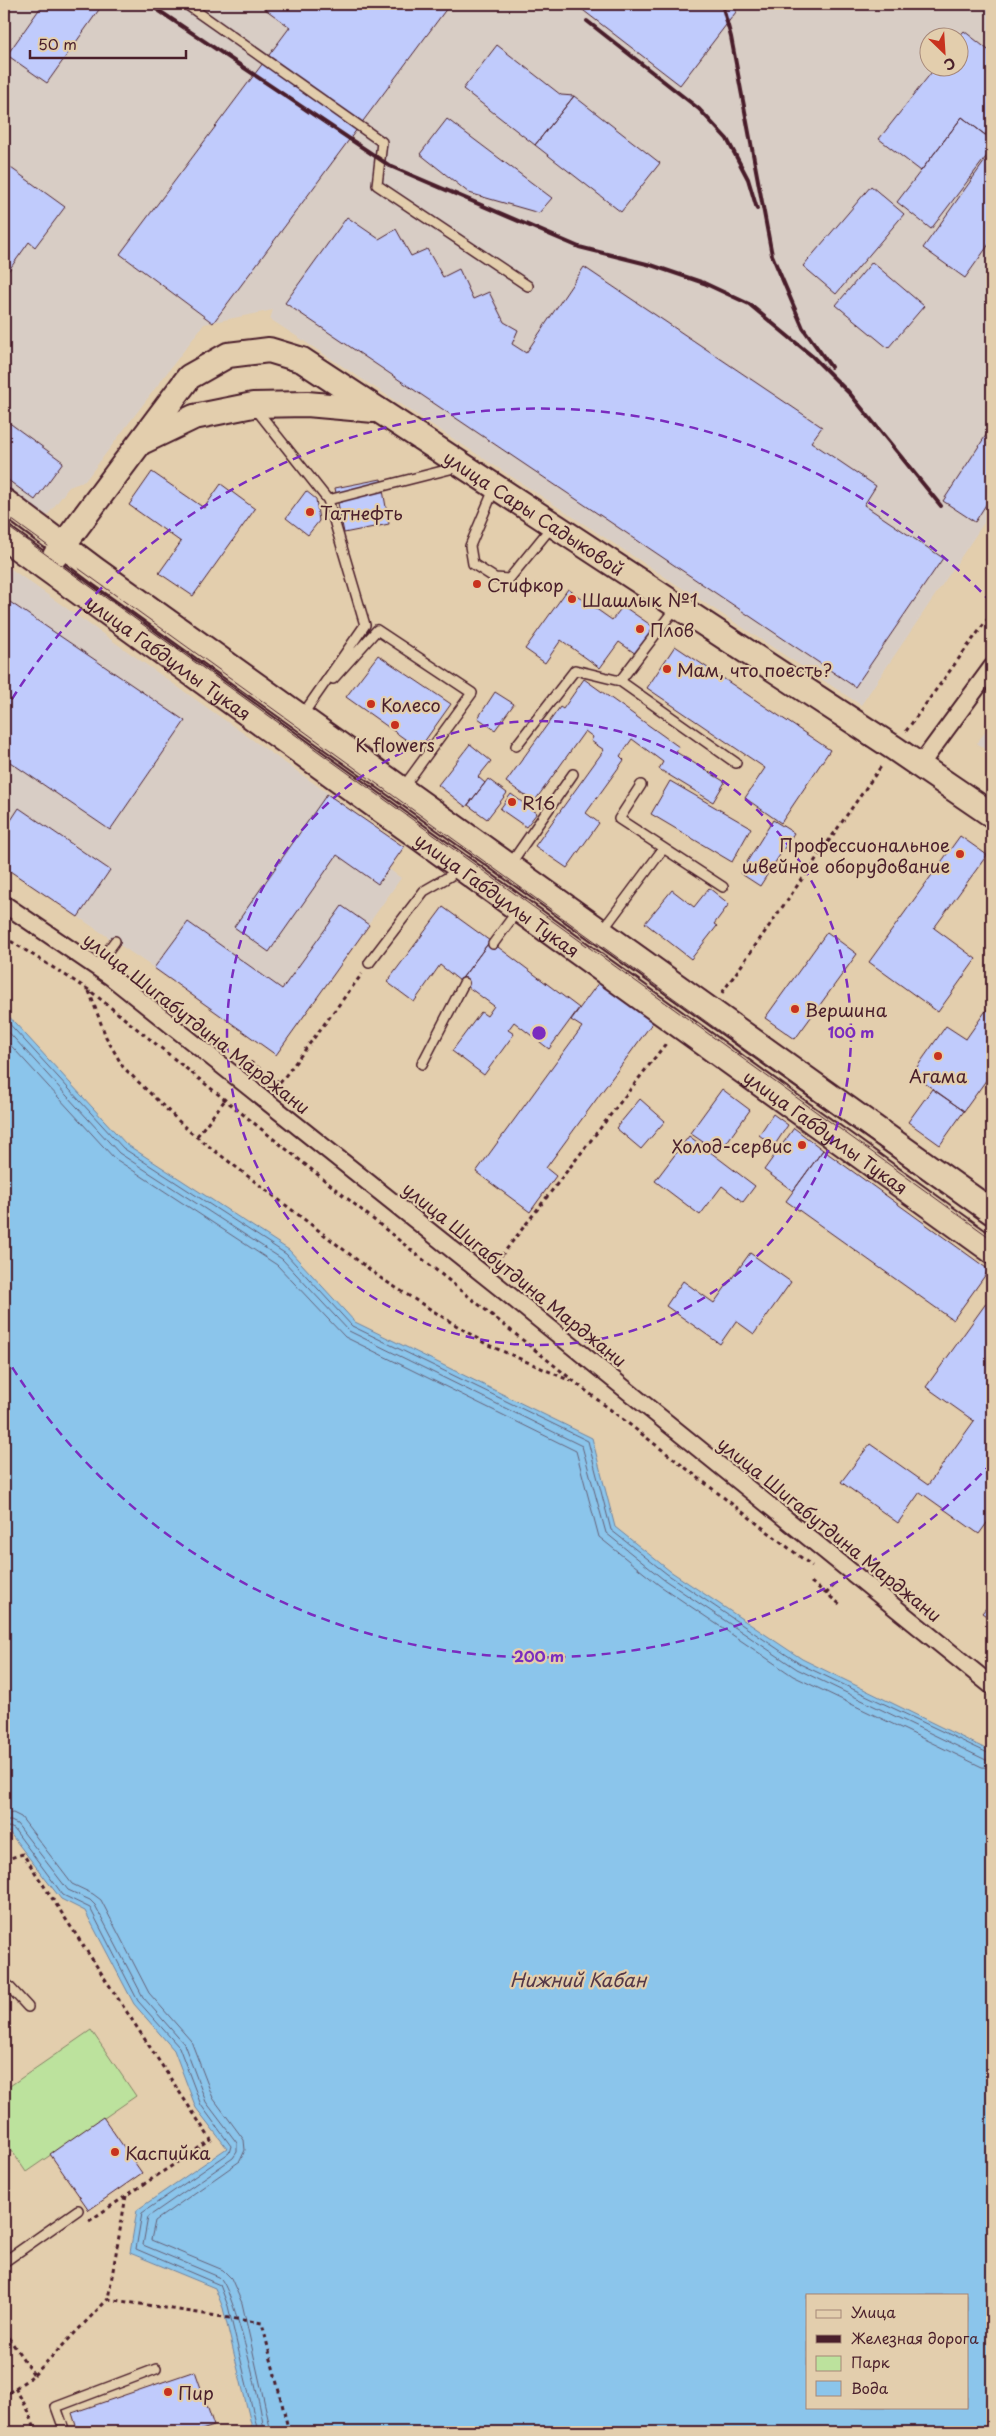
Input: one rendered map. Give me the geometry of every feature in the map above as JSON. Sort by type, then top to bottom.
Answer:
[{"type":"main road","name":"улица Сары Садыковой","points":[[46,568],[143,441],[189,376],[228,355],[269,350],[302,360],[920,765],[992,815]]},
{"type":"main road","name":"улица Сары Садыковой","points":[[143,441],[194,417],[253,405],[307,404],[376,410]]},
{"type":"main road","name":"улица Габдуллы Тукая","points":[[4,501],[97,571],[306,710],[402,789],[992,1212]]},
{"type":"main road","name":"улица Габдуллы Тукая","points":[[4,538],[992,1251]]},
{"type":"street","points":[[920,765],[992,667]]},
{"type":"street","name":"улица Шигабутдина Марджани","points":[[4,904],[96,967],[267,1102],[498,1286],[992,1686]]},
{"type":"lane","points":[[186,4],[382,142],[377,184],[528,286]]},
{"type":"lane","points":[[253,405],[328,500],[364,625],[306,710]]},
{"type":"lane","points":[[328,500],[462,466]]},
{"type":"lane","points":[[495,487],[470,546],[473,564],[494,578],[510,579],[553,525]]},
{"type":"lane","points":[[620,681],[678,606]]},
{"type":"lane","points":[[306,710],[377,630],[472,693],[402,789]]},
{"type":"lane","points":[[516,746],[574,670],[620,681],[736,763]]},
{"type":"lane","points":[[509,866],[574,774]]},
{"type":"lane","points":[[642,785],[619,819],[723,888]]},
{"type":"lane","points":[[601,932],[663,849]]},
{"type":"lane","points":[[370,963],[424,891],[450,876],[457,866]]},
{"type":"lane","points":[[493,944],[518,910]]},
{"type":"lane","points":[[96,967],[115,942]]},
{"type":"lane","points":[[422,1064],[464,983]]},
{"type":"lane","points":[[4,1982],[28,2007]]},
{"type":"lane","points":[[4,2262],[78,2210]]},
{"type":"lane","points":[[66,2432],[56,2407],[156,2369]]},
{"type":"path","points":[[717,999],[992,612]]},
{"type":"path","points":[[4,938],[89,990],[576,1383],[819,1572]]},
{"type":"path","points":[[267,1102],[370,963]]},
{"type":"path","points":[[89,990],[106,1037],[122,1067],[197,1136],[382,1279],[486,1344],[576,1383]]},
{"type":"path","points":[[498,1286],[502,1255],[668,1041]]},
{"type":"path","points":[[197,1136],[225,1100]]},
{"type":"path","points":[[827,1578],[843,1590]]},
{"type":"path","points":[[811,1582],[841,1606]]},
{"type":"path","points":[[826,1594],[835,1584]]},
{"type":"path","points":[[4,1860],[23,1854],[211,2140],[126,2196],[108,2299],[34,2375],[4,2396]]},
{"type":"path","points":[[108,2299],[262,2323],[289,2432]]},
{"type":"path","points":[[4,2331],[34,2375]]},
{"type":"path","points":[[15,2388],[28,2410],[36,2432]]},
{"type":"shaded area","points":[[4,4],[992,4],[992,511],[861,705],[270,319],[273,310],[204,324],[85,481],[69,487],[47,516],[4,485]]},
{"type":"shaded area","points":[[4,564],[404,847],[389,869],[401,878],[276,1055],[154,968],[4,867]]},
{"type":"shaded area","points":[[992,723],[992,755],[977,743]]},
{"type":"green space","points":[[91,2030],[136,2096],[26,2172],[4,2139],[4,2090]]},
{"type":"water","name":"Нижний Кабан","points":[[4,1011],[126,1144],[289,1250],[355,1322],[592,1438],[615,1527],[670,1571],[802,1659],[992,1752],[992,2432],[253,2432],[223,2308],[215,2288],[130,2253],[137,2210],[227,2148],[196,2108],[174,2050],[134,2004],[85,1911],[61,1899],[9,1832],[4,1834]]},
{"type":"building","points":[[43,4],[103,4],[47,83],[7,55]]},
{"type":"building","points":[[258,4],[450,4],[213,323],[120,254],[290,27]]},
{"type":"building","points":[[575,4],[736,4],[736,12],[680,85]]},
{"type":"building","points":[[968,34],[992,53],[992,125],[985,135],[962,117],[921,171],[879,139],[927,78],[968,78]]},
{"type":"building","points":[[497,45],[561,95],[574,96],[535,145],[463,89]]},
{"type":"building","points":[[574,96],[660,163],[621,212],[535,145]]},
{"type":"building","points":[[962,117],[992,140],[992,149],[931,229],[897,202]]},
{"type":"building","points":[[447,119],[552,198],[539,213],[469,193],[420,154]]},
{"type":"building","points":[[992,151],[992,240],[965,278],[923,248]]},
{"type":"building","points":[[4,163],[65,207],[35,247],[29,242],[4,277]]},
{"type":"building","points":[[871,186],[904,214],[836,294],[803,266]]},
{"type":"building","points":[[347,217],[379,239],[396,229],[411,256],[427,249],[443,277],[459,269],[473,299],[489,292],[504,322],[518,330],[512,344],[526,353],[584,267],[822,427],[811,442],[876,486],[864,505],[943,558],[855,687],[285,303]]},
{"type":"building","points":[[872,262],[924,306],[888,348],[836,305]]},
{"type":"building","points":[[4,419],[63,462],[35,500],[4,477]]},
{"type":"building","points":[[992,426],[992,495],[975,522],[943,501]]},
{"type":"building","points":[[152,472],[204,508],[221,484],[255,509],[193,596],[159,573],[181,542],[129,505]]},
{"type":"building","points":[[381,479],[389,524],[344,533],[335,488]]},
{"type":"building","points":[[306,491],[316,499],[319,521],[308,535],[286,518]]},
{"type":"building","points":[[568,589],[612,620],[623,606],[655,628],[636,654],[619,642],[600,668],[561,640],[545,663],[525,649]]},
{"type":"building","points":[[4,598],[185,721],[110,830],[4,758]]},
{"type":"building","points":[[675,646],[830,750],[781,823],[745,798],[765,768],[647,688]]},
{"type":"building","points":[[378,655],[451,704],[419,749],[346,697]]},
{"type":"building","points":[[584,679],[679,747],[676,752],[725,782],[713,802],[659,769],[663,762],[632,739],[620,756],[624,760],[586,813],[599,823],[567,868],[535,846],[604,750],[591,741],[593,737],[585,731],[534,802],[506,782],[560,707],[563,709]]},
{"type":"building","points":[[495,692],[514,704],[495,730],[478,718]]},
{"type":"building","points":[[470,744],[491,761],[478,777],[485,783],[466,807],[438,785]]},
{"type":"building","points":[[488,779],[507,793],[487,819],[468,805]]},
{"type":"building","points":[[670,781],[751,828],[732,862],[651,814]]},
{"type":"building","points":[[327,794],[404,847],[378,884],[337,855],[269,952],[234,927]]},
{"type":"building","points":[[511,794],[537,813],[526,827],[500,809]]},
{"type":"building","points":[[19,808],[110,870],[78,917],[4,867],[4,831]]},
{"type":"building","points":[[773,820],[794,833],[760,886],[740,873]]},
{"type":"building","points":[[960,836],[987,855],[934,928],[976,959],[938,1012],[869,962]]},
{"type":"building","points":[[709,888],[729,904],[714,924],[717,926],[691,959],[645,923],[672,890],[694,907]]},
{"type":"building","points":[[342,906],[369,925],[276,1055],[154,968],[188,922],[282,989]]},
{"type":"building","points":[[443,907],[490,941],[460,981],[440,965],[414,1002],[387,982]]},
{"type":"building","points":[[827,932],[857,954],[795,1039],[765,1018]]},
{"type":"building","points":[[490,941],[579,1008],[549,1049],[514,1022],[508,1030],[514,1034],[484,1075],[452,1051],[481,1012],[487,1016],[494,1006],[460,981]]},
{"type":"building","points":[[599,982],[653,1022],[546,1168],[556,1176],[530,1212],[476,1172],[582,1027],[571,1020]]},
{"type":"building","points":[[992,1002],[992,1072],[964,1111],[912,1074],[946,1026],[966,1039]]},
{"type":"building","points":[[722,1089],[750,1110],[719,1153],[690,1133]]},
{"type":"building","points":[[932,1089],[964,1111],[940,1145],[908,1122]]},
{"type":"building","points":[[640,1099],[665,1121],[641,1149],[616,1128]]},
{"type":"building","points":[[773,1114],[788,1125],[774,1146],[759,1135]]},
{"type":"building","points":[[794,1128],[823,1150],[793,1191],[764,1170]]},
{"type":"building","points":[[689,1136],[755,1186],[743,1202],[722,1186],[700,1215],[655,1181]]},
{"type":"building","points":[[823,1150],[989,1270],[953,1320],[786,1201]]},
{"type":"building","points":[[750,1253],[791,1282],[754,1334],[736,1321],[720,1344],[666,1306],[683,1281],[714,1303]]},
{"type":"building","points":[[992,1295],[992,1516],[979,1534],[920,1492],[898,1523],[841,1482],[870,1444],[928,1485],[974,1421],[926,1387]]},
{"type":"building","points":[[992,1601],[992,1620],[982,1613]]},
{"type":"building","points":[[103,2117],[142,2173],[89,2210],[50,2154]]},
{"type":"building","name":"Пир","points":[[195,2371],[214,2426],[195,2432],[78,2432],[72,2413]]},
{"type":"tram line","points":[[4,514],[48,546]]},
{"type":"tram line","points":[[4,524],[992,1239]]},
{"type":"tram line","points":[[78,568],[992,1228]]},
{"type":"railway","points":[[149,4],[390,166],[579,247],[651,265],[704,283],[749,304],[812,356],[850,394]]},
{"type":"railway","points":[[722,4],[731,37],[772,255],[803,328],[831,367]]},
{"type":"railway","points":[[587,21],[699,109],[727,139],[748,179],[757,209]]},
{"type":"railway","points":[[847,390],[941,506]]},
{"type":"place","name":"Татнефть","points":[[310,512]]},
{"type":"place","name":"Стифкор","points":[[477,584]]},
{"type":"place","name":"Шашлык №1","points":[[572,599]]},
{"type":"place","name":"Плов","points":[[640,629]]},
{"type":"place","name":"Мам, что поесть?","points":[[667,669]]},
{"type":"place","name":"Колесо","points":[[371,704]]},
{"type":"place","name":"K flowers","points":[[395,725]]},
{"type":"place","name":"R16","points":[[512,802]]},
{"type":"place","name":"Профессиональное швейное оборудование","points":[[960,854]]},
{"type":"place","name":"Вершина","points":[[795,1009]]},
{"type":"place","name":"Агама","points":[[938,1056]]},
{"type":"place","name":"Холод-сервис","points":[[802,1145]]},
{"type":"place","name":"Каспийка","points":[[115,2152]]},
{"type":"place","name":"Пир","points":[[168,2392]]}]
